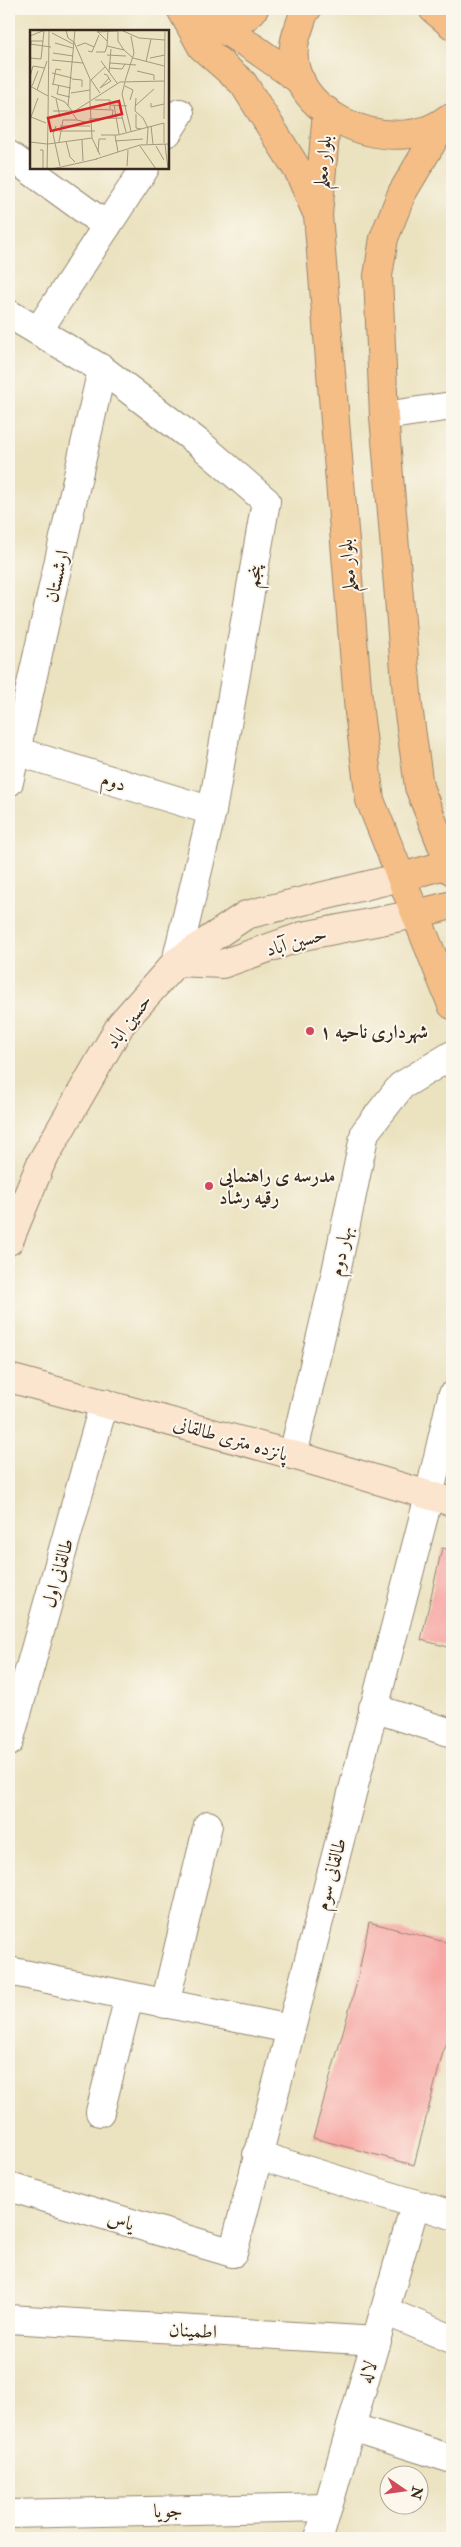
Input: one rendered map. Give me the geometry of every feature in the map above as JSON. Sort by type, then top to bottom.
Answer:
[{"type":"main road","points":[[181,9],[202,47],[243,82],[299,172],[318,215]]},
{"type":"main road","points":[[199,15],[220,25],[232,24],[243,19],[254,9]]},
{"type":"main road","points":[[307,9],[296,38],[296,68],[308,96],[326,112],[349,125],[381,135],[403,137],[420,133],[448,119]]},
{"type":"main road","points":[[434,9],[452,14]]},
{"type":"main road","points":[[434,9],[452,25]]},
{"type":"main road","points":[[199,15],[254,48],[301,81]]},
{"type":"main road","name":"بلوار معلم","points":[[326,112],[318,215],[359,712],[370,800],[452,1005]]},
{"type":"main road","points":[[401,877],[451,866],[419,787],[408,706],[384,416],[378,276],[384,238],[402,193],[448,119]]},
{"type":"main road","points":[[416,914],[452,905]]},
{"type":"street","points":[[9,155],[108,226]]},
{"type":"street","points":[[38,331],[144,169]]},
{"type":"street","name":"پنجم","points":[[9,314],[102,369],[200,444],[266,501],[212,811],[176,962]]},
{"type":"street","name":"ارشستان","points":[[9,782],[12,750],[102,369]]},
{"type":"street","points":[[384,416],[452,406]]},
{"type":"street","name":"دوم","points":[[12,750],[212,811]]},
{"type":"street","name":"حسین اباد","points":[[9,1241],[41,1163],[121,1024],[176,962],[246,915],[401,877]]},
{"type":"street","name":"حسین آباد","points":[[176,962],[222,964],[303,936],[416,914]]},
{"type":"street","name":"بهار دوم","points":[[293,1455],[336,1272],[365,1132],[401,1086],[452,1055]]},
{"type":"street","name":"پانزده متری طالقانی","points":[[9,1378],[293,1455],[440,1499]]},
{"type":"street","name":"طالقانی سوم","points":[[233,2253],[373,1708],[440,1499],[452,1396]]},
{"type":"street","name":"طالقانی اول","points":[[9,1742],[104,1403]]},
{"type":"street","points":[[373,1708],[452,1733]]},
{"type":"street","points":[[165,2004],[208,1825]]},
{"type":"street","points":[[9,1971],[290,2029]]},
{"type":"street","points":[[100,2112],[129,1996]]},
{"type":"street","points":[[257,2156],[452,2215]]},
{"type":"street","name":"یاس","points":[[9,2187],[233,2253]]},
{"type":"street","name":"لاله","points":[[319,2538],[415,2205]]},
{"type":"street","points":[[385,2311],[452,2339]]},
{"type":"street","name":"اطمینان","points":[[9,2320],[377,2340]]},
{"type":"street","points":[[351,2427],[452,2459]]},
{"type":"street","name":"جویا","points":[[9,2514],[327,2507]]},
{"type":"building","points":[[442,1548],[452,1550],[452,1648],[421,1640]]},
{"type":"building","points":[[369,1922],[452,1944],[452,2017],[414,2165],[313,2138],[357,1982]]},
{"type":"place","name":"شهرداری ناحیه ۱","points":[[310,1031]]},
{"type":"place","name":"مدرسه ی راهنمایی رقیه رشاد","points":[[209,1186]]}]
